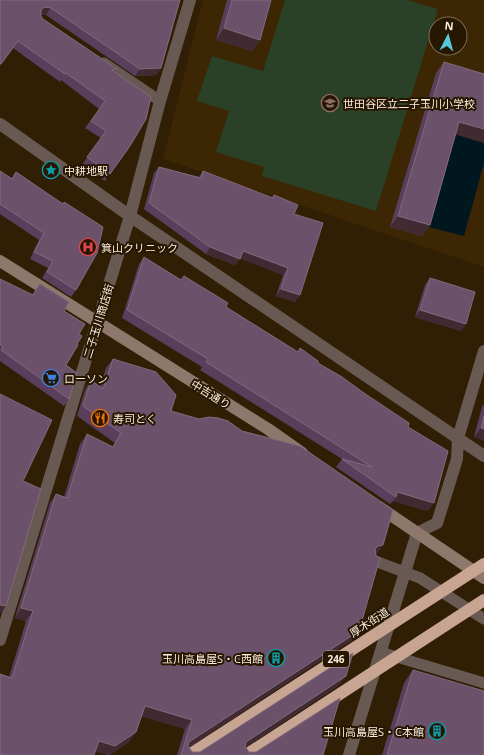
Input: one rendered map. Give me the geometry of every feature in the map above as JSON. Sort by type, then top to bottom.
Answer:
[{"type":"highway","name":"厚木街道","points":[[189,755],[484,564]]},
{"type":"highway","points":[[246,755],[484,600]]},
{"type":"street","name":"二子玉川商店街","points":[[0,640],[130,216],[160,101],[190,0]]},
{"type":"street","points":[[0,124],[130,216],[484,456]]},
{"type":"street","name":"中吉通り","points":[[0,261],[268,429],[313,461]]},
{"type":"street","points":[[349,755],[417,533],[437,523],[457,459],[458,438],[484,350]]},
{"type":"street","points":[[371,501],[484,578]]},
{"type":"lane","points":[[95,57],[160,101]]},
{"type":"lane","points":[[375,561],[420,578],[484,619]]},
{"type":"lane","points":[[380,652],[482,682]]},
{"type":"shaded area","name":"世田谷区立二子玉川小学校","points":[[203,0],[484,0],[484,267],[163,159]]},
{"type":"green space","points":[[285,0],[407,0],[438,9],[436,16],[428,16],[428,42],[376,211],[262,176],[264,167],[216,152],[229,111],[197,101],[212,56],[263,71]]},
{"type":"water","points":[[451,133],[484,143],[484,163],[464,236],[425,226]]},
{"type":"building","points":[[0,0],[180,0],[161,68],[140,69],[51,8],[44,7],[41,10],[41,16],[43,19],[117,69],[112,70],[151,97],[146,119],[130,146],[110,174],[87,157],[106,131],[91,121],[105,101],[18,41],[1,64]]},
{"type":"building","points":[[232,0],[271,0],[260,40],[224,28]]},
{"type":"building","points":[[444,62],[484,74],[484,129],[459,122],[430,225],[398,216]]},
{"type":"building","points":[[159,167],[201,178],[203,171],[273,198],[274,195],[298,205],[294,214],[323,223],[300,295],[281,289],[288,268],[243,251],[240,259],[210,247],[149,203]]},
{"type":"building","points":[[0,171],[12,179],[16,172],[63,204],[64,202],[103,227],[97,253],[76,290],[47,272],[53,261],[34,252],[44,233],[0,204]]},
{"type":"building","points":[[144,257],[181,280],[184,276],[228,303],[226,307],[298,352],[300,348],[318,361],[318,363],[342,377],[409,423],[408,427],[448,451],[434,503],[397,492],[396,497],[342,459],[372,467],[206,362],[208,359],[127,310]]},
{"type":"building","points":[[430,278],[475,292],[466,324],[420,310]]},
{"type":"building","points":[[0,279],[33,295],[40,284],[69,302],[64,311],[85,324],[79,334],[82,336],[77,344],[78,345],[66,365],[77,373],[69,399],[1,350],[3,347],[0,344]]},
{"type":"building","points":[[113,359],[156,372],[176,395],[171,411],[199,419],[209,417],[218,418],[228,421],[242,431],[300,446],[393,510],[383,545],[378,546],[375,549],[376,556],[380,558],[359,631],[189,742],[188,746],[192,752],[200,752],[353,653],[346,676],[246,742],[245,746],[249,752],[256,752],[340,698],[323,755],[181,755],[192,720],[145,706],[136,732],[115,746],[99,741],[94,755],[0,755],[0,674],[12,678],[33,611],[21,608],[56,494],[67,498],[87,434],[113,447],[121,433],[83,406],[91,380],[103,389]]},
{"type":"building","points":[[0,394],[52,420],[23,481],[41,489],[6,606],[0,605]]},
{"type":"building","points":[[484,416],[484,429],[481,428]]},
{"type":"building","name":"玉川高島屋S・C本館","points":[[413,670],[484,691],[484,755],[387,755]]},
{"type":"place","name":"世田谷区立二子玉川小学校","points":[[330,103]]},
{"type":"place","name":"中耕地駅","points":[[51,170]]},
{"type":"place","name":"箕山クリニック","points":[[88,247]]},
{"type":"place","name":"ローソン","points":[[51,378]]},
{"type":"place","name":"寿司とく","points":[[100,418]]},
{"type":"place","name":"玉川高島屋S・C西館","points":[[276,658]]},
{"type":"place","name":"玉川高島屋S・C本館","points":[[437,731]]}]
